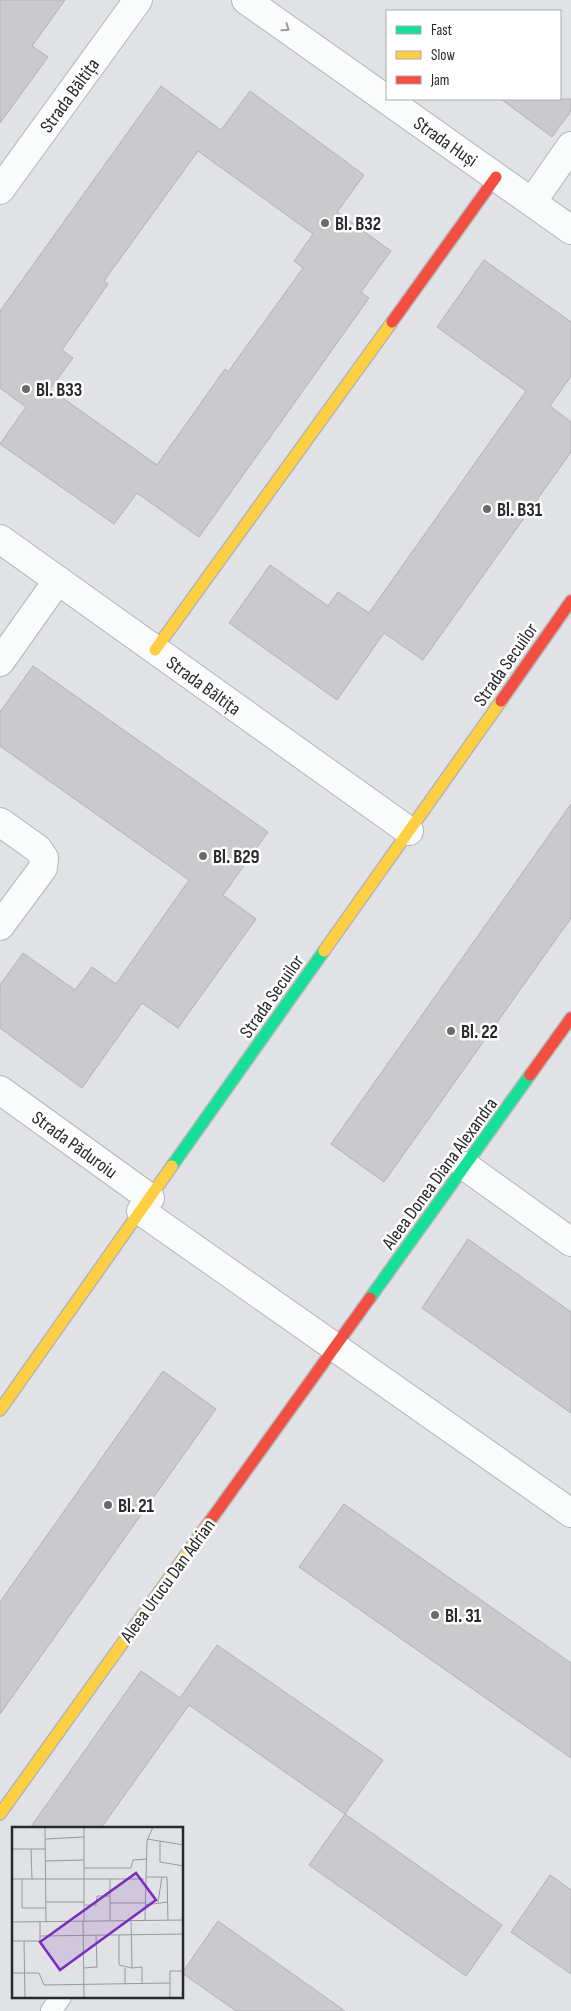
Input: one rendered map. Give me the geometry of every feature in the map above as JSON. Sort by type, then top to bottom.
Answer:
[{"type":"street","name":"Strada Băltița","points":[[0,190],[138,0]]},
{"type":"street","name":"Strada Huși","points":[[246,0],[386,99]]},
{"type":"street","name":"Strada Huși","points":[[388,100],[571,230]]},
{"type":"street","points":[[532,202],[571,146]]},
{"type":"street","points":[[155,650],[496,176]]},
{"type":"street","name":"Strada Băltița","points":[[0,539],[408,831]]},
{"type":"street","points":[[0,662],[58,580]]},
{"type":"street","name":"Strada Secuilor","points":[[0,1410],[571,600]]},
{"type":"street","points":[[0,822],[38,849],[44,858],[43,868],[0,926]]},
{"type":"street","name":"Aleea Donea Diana Alexandra","points":[[335,1347],[571,1018]]},
{"type":"street","name":"Strada Păduroiu","points":[[0,1090],[146,1205]]},
{"type":"street","points":[[465,1166],[571,1242]]},
{"type":"street","points":[[146,1205],[335,1347],[571,1513]]},
{"type":"street","name":"Aleea Urucu Dan Adrian","points":[[0,1814],[335,1347]]},
{"type":"lane","points":[[51,2011],[60,1998]]},
{"type":"building","points":[[0,0],[65,0],[32,46],[48,57],[0,123]]},
{"type":"building","points":[[161,86],[221,130],[250,91],[364,175],[337,212],[391,251],[361,292],[369,298],[199,537],[137,493],[114,524],[0,444],[26,407],[0,388],[0,311]],"holes":[[[198,151],[313,234],[294,261],[303,268],[228,372],[225,369],[157,465],[50,389],[73,358],[62,350],[108,284],[104,281]]]},
{"type":"building","points":[[571,99],[571,111],[552,137],[502,100]]},
{"type":"building","name":"Bl. B31","points":[[484,260],[571,322],[571,376],[550,406],[571,422],[571,452],[423,660],[384,633],[337,700],[229,623],[270,565],[328,606],[338,592],[369,613],[526,391],[437,327]]},
{"type":"building","name":"Bl. B29","points":[[33,666],[268,832],[223,895],[256,919],[178,1028],[142,1003],[82,1088],[0,1028],[0,985],[23,953],[75,990],[92,967],[116,984],[189,880],[0,746],[0,712]]},
{"type":"building","name":"Bl. 22","points":[[571,804],[571,918],[384,1182],[331,1144]]},
{"type":"building","points":[[468,1239],[571,1312],[571,1413],[422,1308]]},
{"type":"building","name":"Bl. 21","points":[[163,1371],[216,1409],[0,1714],[0,1602]]},
{"type":"building","name":"Bl. 31","points":[[344,1504],[571,1663],[571,1758],[299,1567]]},
{"type":"building","points":[[217,1645],[383,1760],[345,1814],[189,1705],[102,1827],[31,1827],[141,1671],[180,1698]]},
{"type":"building","points":[[345,1814],[502,1925],[466,1976],[309,1865]]},
{"type":"building","points":[[550,1875],[571,1890],[571,1974],[511,1932]]},
{"type":"building","points":[[218,1921],[345,2011],[236,2011],[184,1974],[184,1970]]},
{"type":"traffic: fast","points":[[172,1166],[324,951]]},
{"type":"traffic: fast","points":[[370,1298],[530,1075]]},
{"type":"traffic: slow","points":[[155,650],[392,322]]},
{"type":"traffic: slow","points":[[324,951],[501,701]]},
{"type":"traffic: slow","points":[[0,1410],[172,1166]]},
{"type":"traffic: slow","points":[[0,1814],[210,1521]]},
{"type":"traffic: jam","points":[[392,322],[496,177]]},
{"type":"traffic: jam","points":[[501,701],[571,601]]},
{"type":"traffic: jam","points":[[530,1075],[571,1018]]},
{"type":"traffic: jam","points":[[210,1521],[370,1298]]},
{"type":"place","name":"Bl. B32","points":[[325,223]]},
{"type":"place","name":"Bl. B33","points":[[26,389]]},
{"type":"place","name":"Bl. B31","points":[[487,509]]},
{"type":"place","name":"Bl. B29","points":[[203,856]]},
{"type":"place","name":"Bl. 22","points":[[451,1031]]},
{"type":"place","name":"Bl. 21","points":[[108,1505]]},
{"type":"place","name":"Bl. 31","points":[[435,1615]]}]
